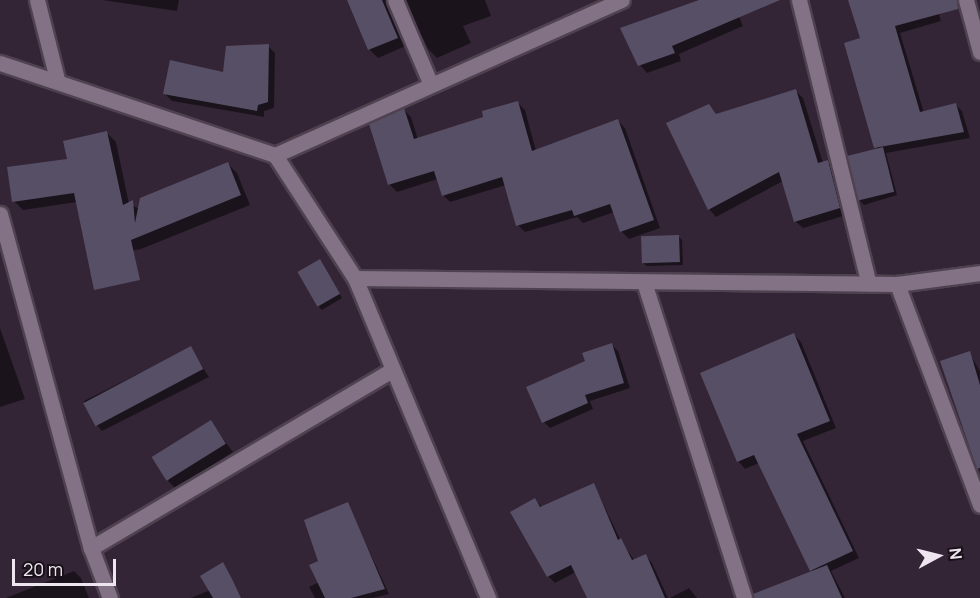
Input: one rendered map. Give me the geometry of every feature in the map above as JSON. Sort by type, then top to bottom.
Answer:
[{"type":"street","points":[[37,0],[57,80]]},
{"type":"street","points":[[395,0],[431,85]]},
{"type":"street","points":[[275,154],[622,0]]},
{"type":"street","points":[[799,0],[869,284]]},
{"type":"street","points":[[966,0],[980,51]]},
{"type":"street","points":[[0,63],[275,154],[355,278],[485,597]]},
{"type":"street","points":[[0,214],[91,548],[110,598]]},
{"type":"street","points":[[355,278],[897,284],[980,273]]},
{"type":"street","points":[[644,282],[744,598]]},
{"type":"street","points":[[897,284],[980,505]]},
{"type":"street","points":[[91,548],[392,370]]},
{"type":"building","points":[[347,0],[382,0],[398,38],[368,50]]},
{"type":"building","points":[[699,0],[780,0],[672,46],[675,53],[638,66],[620,28]]},
{"type":"building","points":[[848,0],[957,0],[958,9],[895,26],[920,112],[956,103],[964,132],[874,148],[844,43],[860,38]]},
{"type":"building","points":[[269,44],[268,102],[258,105],[257,111],[163,94],[170,60],[223,72],[226,46]]},
{"type":"building","points":[[796,89],[818,163],[828,160],[840,208],[794,222],[779,172],[708,210],[666,123],[709,104],[716,114]]},
{"type":"building","points":[[518,101],[532,151],[618,119],[654,220],[620,232],[610,204],[574,216],[572,210],[516,226],[502,177],[442,196],[434,171],[388,185],[369,124],[404,108],[414,139],[483,117],[482,111]]},
{"type":"building","points":[[107,131],[123,205],[133,200],[135,223],[140,198],[228,162],[241,195],[131,240],[140,280],[94,290],[74,193],[12,202],[7,167],[67,159],[63,141]]},
{"type":"building","points":[[883,147],[894,192],[858,201],[847,156]]},
{"type":"building","points":[[679,235],[680,262],[642,263],[641,236]]},
{"type":"building","points":[[320,259],[340,294],[317,307],[297,272]]},
{"type":"building","points":[[794,333],[830,421],[797,434],[853,551],[810,571],[754,455],[737,462],[700,373]]},
{"type":"building","points":[[612,343],[624,383],[585,395],[588,403],[542,423],[526,387],[585,361],[582,353]]},
{"type":"building","points":[[191,346],[203,369],[95,426],[83,403]]},
{"type":"building","points":[[970,351],[980,385],[980,468],[977,469],[940,361]]},
{"type":"building","points":[[211,420],[226,444],[166,481],[152,457]]},
{"type":"building","points":[[594,483],[618,540],[621,538],[632,560],[646,554],[665,598],[587,598],[571,565],[547,577],[510,512],[535,498],[540,507]]},
{"type":"building","points":[[348,502],[385,589],[351,598],[325,598],[309,565],[318,561],[304,520]]},
{"type":"building","points":[[223,562],[241,598],[213,598],[200,576]]},
{"type":"building","points":[[827,565],[842,598],[754,598],[753,594]]}]
